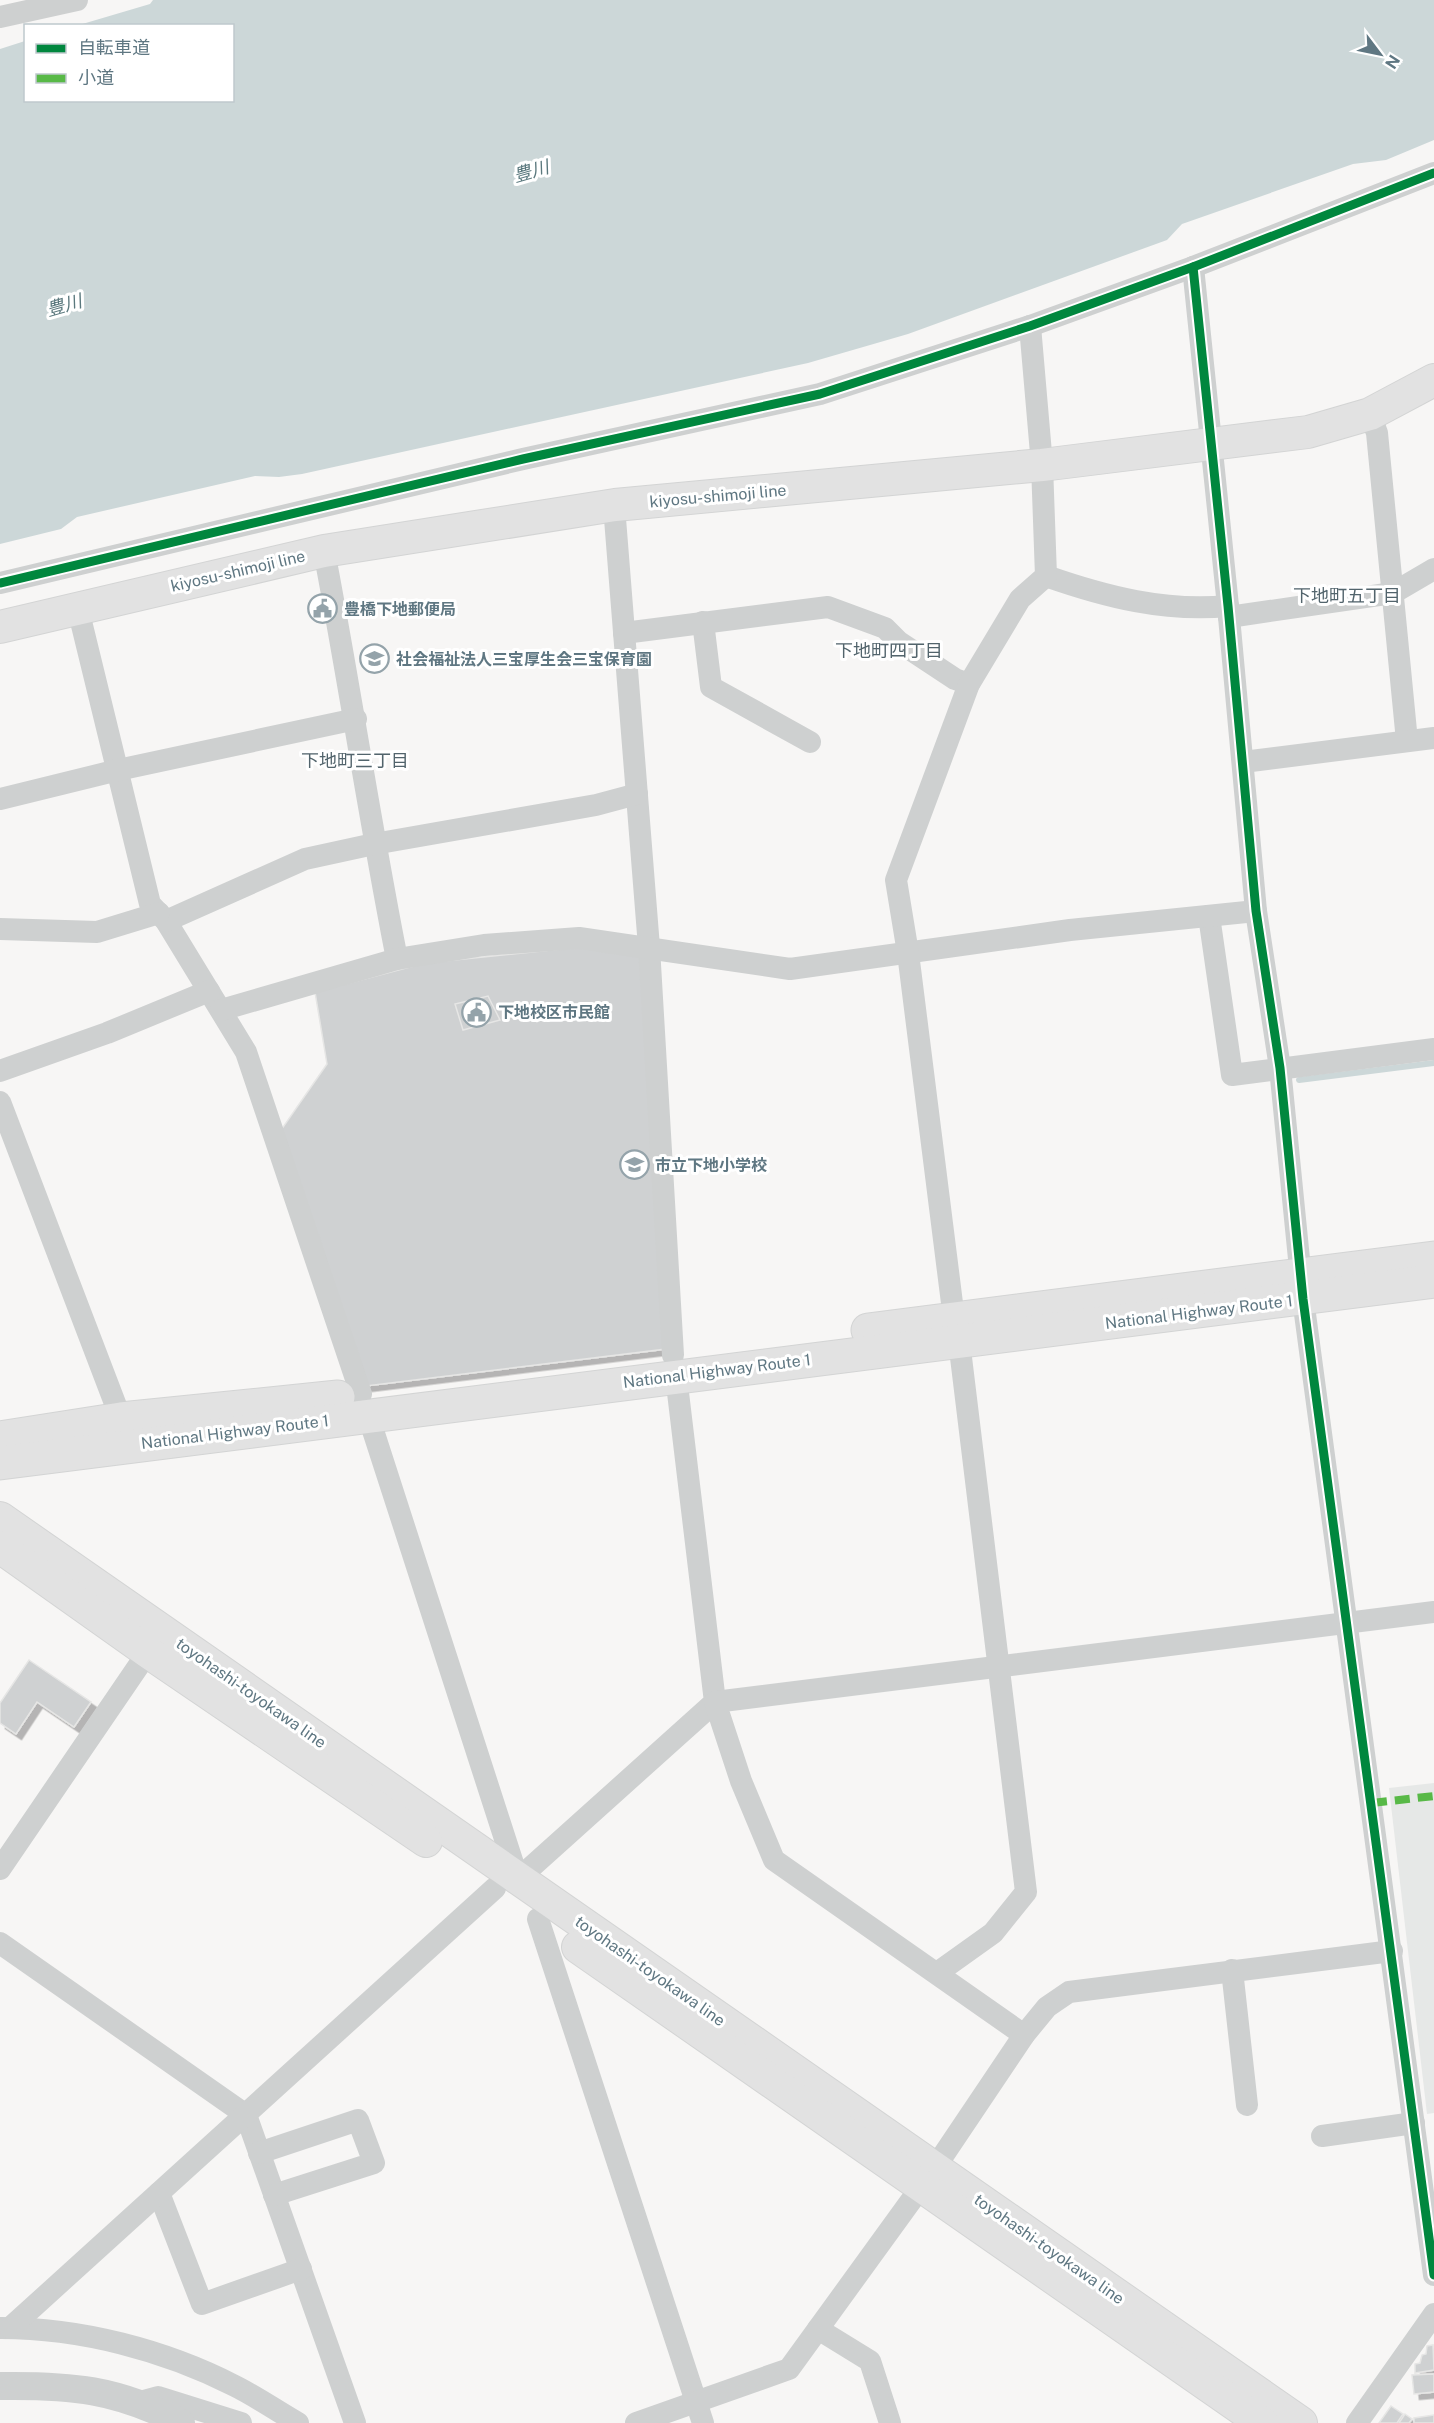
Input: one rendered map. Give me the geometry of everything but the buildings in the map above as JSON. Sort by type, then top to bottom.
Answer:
[{"type":"highway","name":"National Highway Route 1","points":[[1303,1287],[1434,1258]]},
{"type":"highway","name":"National Highway Route 1","points":[[0,1463],[364,1404],[1303,1287],[1434,1281]]},
{"type":"highway","name":"National Highway Route 1","points":[[0,1438],[121,1419],[364,1404]]},
{"type":"main road","name":"kiyosu-shimoji line","points":[[0,627],[324,550],[614,506],[1042,465],[1308,432],[1370,414],[1434,380]]},
{"type":"main road","name":"toyohashi-toyokawa line","points":[[0,1518],[506,1883],[928,2178],[1262,2423]]},
{"type":"main road","name":"toyohashi-toyokawa line","points":[[0,1547],[148,1652],[506,1883],[538,1919],[1301,2423]]},
{"type":"street","points":[[0,17],[77,0]]},
{"type":"street","points":[[0,582],[534,457],[820,393],[1030,326],[1193,267],[1434,173]]},
{"type":"street","points":[[1193,267],[1229,612],[1256,911],[1280,1068],[1303,1287],[1434,2275]]},
{"type":"street","points":[[1030,326],[1042,465],[1046,576]]},
{"type":"street","points":[[1370,414],[1377,433],[1407,741]]},
{"type":"street","points":[[614,506],[649,947],[675,1366],[715,1702],[741,1781],[774,1860],[1024,2035]]},
{"type":"street","points":[[324,550],[356,719],[374,844],[397,959]]},
{"type":"street","points":[[1046,576],[1129,602],[1229,612],[1393,593],[1434,570]]},
{"type":"street","points":[[937,1973],[993,1933],[1026,1892],[908,953],[896,880],[969,684],[1020,599],[1046,576]]},
{"type":"street","points":[[624,633],[828,607],[885,628],[899,642],[946,673],[969,684]]},
{"type":"street","points":[[78,609],[150,904],[163,917],[246,1052],[364,1404],[506,1883]]},
{"type":"street","points":[[703,622],[711,687],[810,742]]},
{"type":"street","points":[[0,800],[118,770],[356,719]]},
{"type":"street","points":[[1243,762],[1434,738]]},
{"type":"street","points":[[0,929],[97,932],[163,917],[304,859],[374,844],[596,805],[637,794]]},
{"type":"street","points":[[0,1071],[107,1033],[215,1001],[397,959],[484,945],[579,938],[790,969],[1070,930],[1256,911]]},
{"type":"street","points":[[1209,915],[1232,1075],[1434,1049]]},
{"type":"street","points":[[0,1102],[121,1419]]},
{"type":"street","points":[[5,2328],[506,1883],[715,1702],[1434,1612]]},
{"type":"street","points":[[0,1869],[148,1652]]},
{"type":"street","points":[[538,1919],[699,2413]]},
{"type":"street","points":[[0,1943],[246,2115],[355,2423]]},
{"type":"street","points":[[636,2423],[699,2413],[789,2369],[928,2178],[1024,2035],[1047,2007],[1069,1992],[1392,1951]]},
{"type":"street","points":[[1232,1970],[1247,2105]]},
{"type":"street","points":[[259,2153],[358,2120],[374,2163],[274,2195]]},
{"type":"street","points":[[1322,2136],[1414,2122]]},
{"type":"street","points":[[159,2193],[202,2304],[301,2269]]},
{"type":"street","points":[[1357,2423],[1434,2314]]},
{"type":"street","points":[[5,2328],[112,2342],[165,2358],[234,2386],[298,2423]]},
{"type":"street","points":[[819,2329],[870,2361],[890,2423]]},
{"type":"street","points":[[0,2386],[80,2387],[106,2392],[182,2423]]},
{"type":"street","points":[[136,2403],[158,2397],[241,2423]]},
{"type":"shaded area","points":[[1434,1783],[1434,2113],[1427,2114],[1389,1788]]},
{"type":"water","name":"豊川","points":[[153,0],[1434,0],[1434,140],[1386,160],[1353,164],[1182,224],[1167,240],[908,334],[808,363],[302,474],[279,477],[255,476],[77,517],[61,529],[0,544],[0,49],[24,41],[24,102],[234,102],[234,24],[82,24],[150,4]]},
{"type":"waterway","points":[[1299,1080],[1434,1063]]},
{"type":"marked path","points":[[1372,1803],[1434,1796]]},
{"type":"cycle path","points":[[0,583],[523,459],[820,394],[1030,326],[1193,267],[1434,173]]},
{"type":"cycle path","points":[[1193,267],[1228,606],[1256,911],[1280,1068],[1303,1299],[1434,2275]]},
{"type":"place","name":"豊橋下地郵便局","points":[[323,609]]},
{"type":"place","name":"社会福祉法人三宝厚生会三宝保育園","points":[[375,659]]},
{"type":"place","name":"下地校区市民館","points":[[477,1012]]},
{"type":"place","name":"市立下地小学校","points":[[634,1165]]},
{"type":"district","name":"下地町五丁目","points":[[1347,595]]},
{"type":"district","name":"下地町四丁目","points":[[889,650]]},
{"type":"district","name":"下地町三丁目","points":[[355,760]]}]
